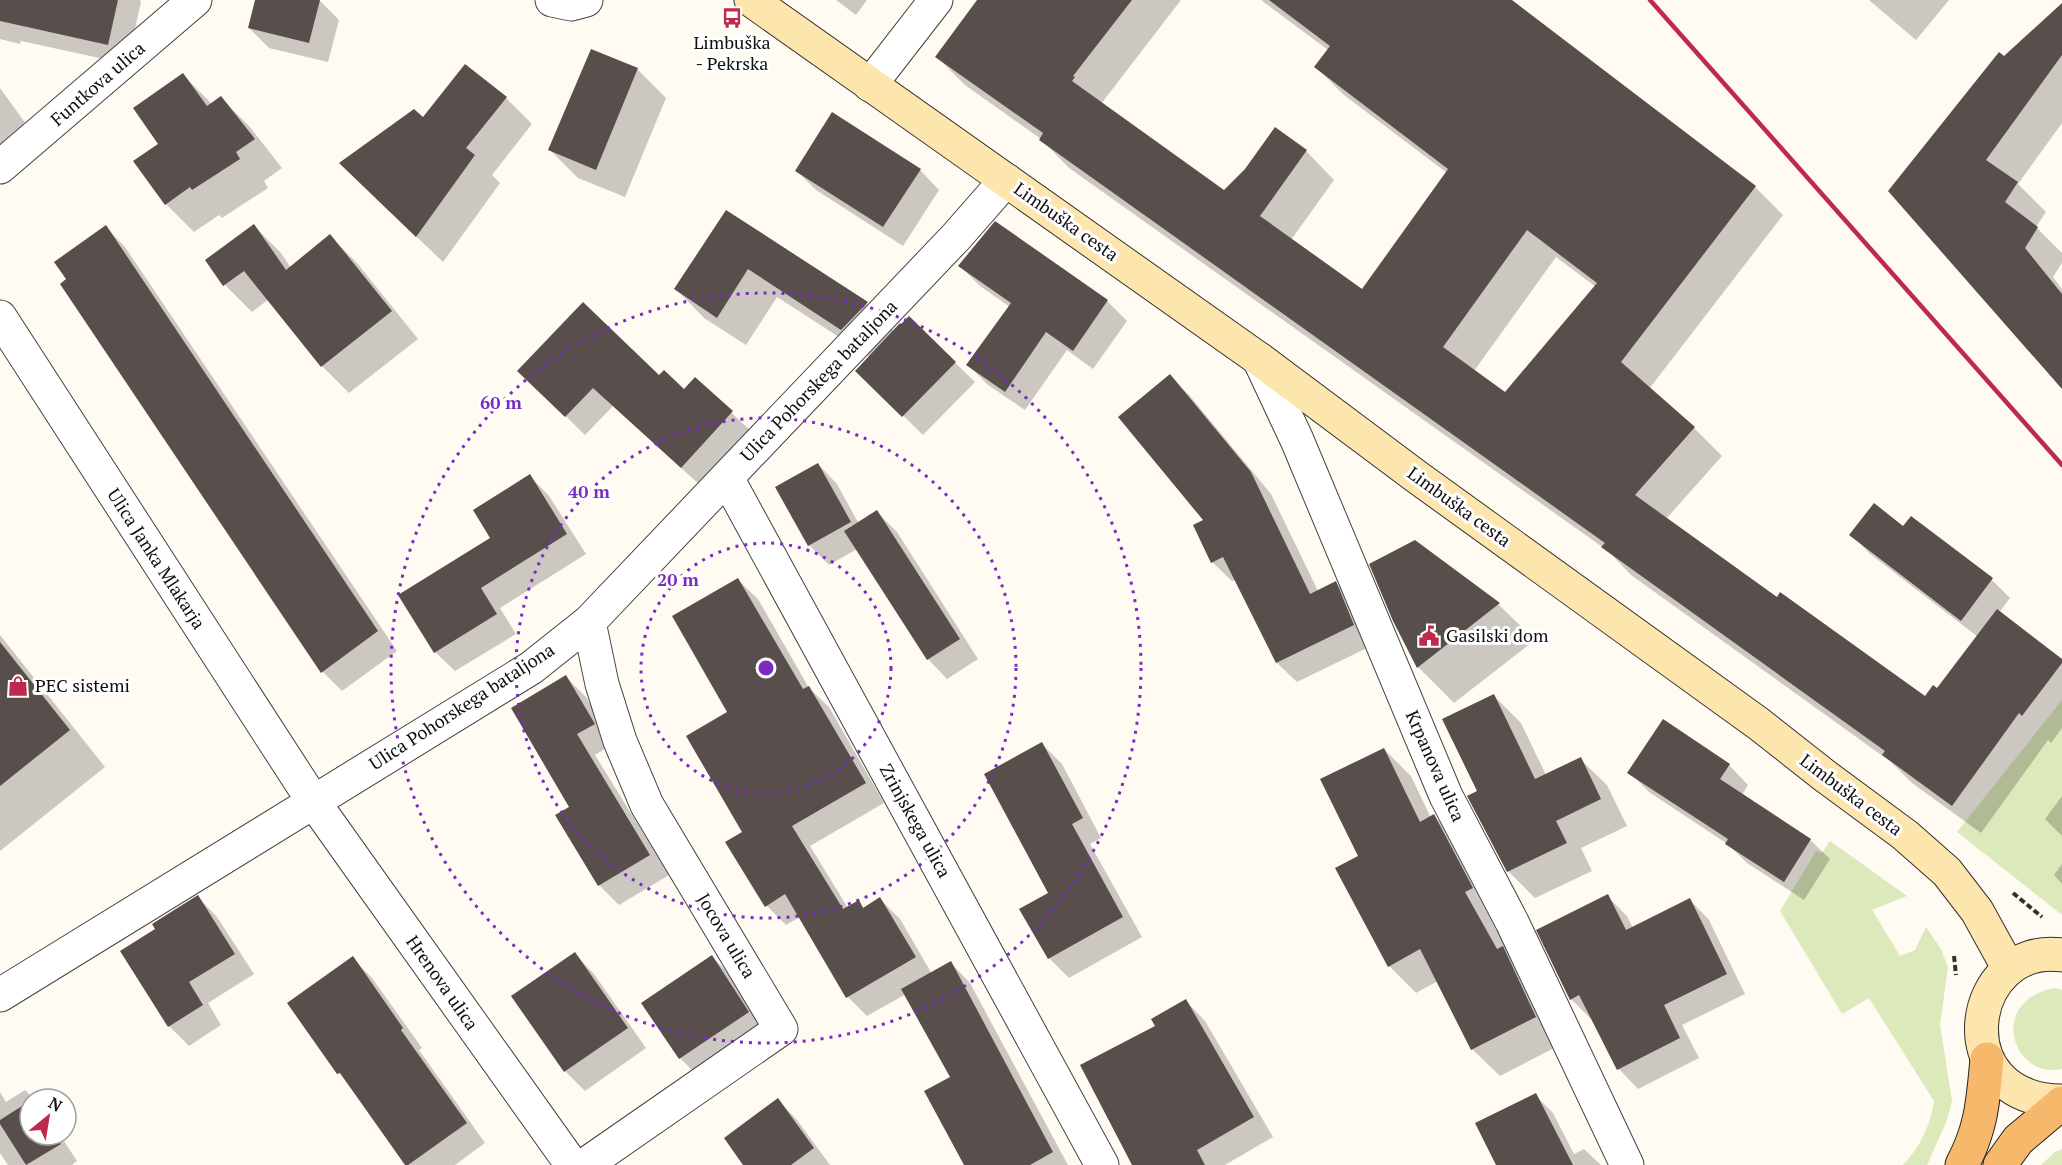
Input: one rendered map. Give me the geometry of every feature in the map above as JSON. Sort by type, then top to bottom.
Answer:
[{"type":"main road","name":"Limbuška cesta","points":[[751,0],[1259,359],[1427,484],[1759,723],[1824,776],[1905,835],[1947,872],[1977,911],[2009,969]]},
{"type":"main road","points":[[2062,955],[2040,956],[2009,969],[1992,988],[1982,1010],[1981,1035],[1988,1059],[2001,1079],[2022,1094],[2043,1101],[2062,1102]]},
{"type":"main road","points":[[1962,1165],[1979,1125],[1988,1059]]},
{"type":"main road","points":[[2000,1165],[2018,1140],[2062,1102]]},
{"type":"street","name":"Funtkova ulica","points":[[0,167],[195,0]]},
{"type":"street","points":[[552,0],[571,4],[586,0]]},
{"type":"street","points":[[870,85],[936,0]]},
{"type":"street","name":"Ulica Pohorskega bataljona","points":[[0,995],[531,668],[589,622],[956,237],[1006,180]]},
{"type":"street","name":"Ulica Janka Mlakarja","points":[[0,316],[313,801]]},
{"type":"street","name":"Krpanova ulica","points":[[1259,359],[1297,440],[1446,796],[1512,922],[1627,1165]]},
{"type":"street","name":"Zrinjskega ulica","points":[[727,478],[1102,1165]]},
{"type":"street","name":"Jocova ulica","points":[[585,1165],[781,1029],[647,805],[616,729],[602,684],[589,622]]},
{"type":"street","name":"Hrenova ulica","points":[[313,801],[572,1165]]},
{"type":"path","points":[[2012,893],[2043,917]]},
{"type":"path","points":[[1951,950],[1956,958],[1956,977]]},
{"type":"green space","points":[[2062,700],[2062,915],[1957,832]]},
{"type":"green space","points":[[1830,841],[1907,896],[1872,910],[1900,956],[1915,950],[1926,927],[1941,949],[1948,967],[1940,1025],[1952,1101],[1947,1120],[1927,1165],[1903,1165],[1915,1151],[1924,1135],[1934,1101],[1869,998],[1842,1014],[1780,911],[1816,851],[1822,853]]},
{"type":"green space","points":[[2055,988],[2062,990],[2062,1069],[2045,1069],[2030,1063],[2020,1051],[2014,1037],[2014,1022],[2020,1007],[2034,995]]},
{"type":"green space","points":[[2062,1149],[2062,1165],[2041,1165],[2055,1152]]},
{"type":"building","points":[[0,0],[118,0],[108,45],[0,21]]},
{"type":"building","points":[[255,0],[320,0],[309,43],[248,28]]},
{"type":"building","points":[[977,0],[1132,0],[1073,76],[1075,77],[1072,81],[1224,190],[1245,169],[1275,127],[1307,150],[1260,216],[1362,289],[1448,169],[1314,67],[1330,46],[1269,0],[1512,0],[1756,186],[1621,362],[1695,427],[1635,495],[1777,597],[1780,592],[1925,696],[1933,685],[1937,688],[1997,609],[2062,659],[2062,663],[2022,716],[2019,713],[1952,806],[1882,755],[1885,751],[1601,547],[1605,543],[1039,140],[1043,133],[935,57]],"holes":[[[1527,230],[1597,283],[1505,392],[1443,347]]]},
{"type":"building","points":[[2062,3],[2062,55],[1986,160],[2018,182],[2005,202],[2038,227],[2025,248],[2062,294],[2062,389],[1888,191],[1999,52],[2004,56]]},
{"type":"building","points":[[591,49],[638,68],[596,170],[548,150]]},
{"type":"building","points":[[465,64],[507,97],[466,148],[475,155],[416,237],[339,163],[414,109],[423,117]]},
{"type":"building","points":[[183,73],[207,106],[221,96],[255,139],[236,152],[240,159],[192,190],[190,187],[165,205],[133,161],[158,144],[133,108]]},
{"type":"building","points":[[832,112],[921,169],[883,227],[795,171]]},
{"type":"building","points":[[726,210],[868,302],[841,330],[748,269],[717,318],[674,289]]},
{"type":"building","points":[[995,221],[1108,300],[1073,351],[1046,332],[1005,392],[966,365],[1011,303],[958,266]]},
{"type":"building","points":[[254,224],[286,270],[330,234],[392,311],[321,367],[244,271],[223,286],[205,260]]},
{"type":"building","points":[[106,225],[378,631],[321,673],[60,284],[66,279],[54,262]]},
{"type":"building","points":[[583,302],[659,375],[664,370],[684,389],[695,377],[733,411],[681,468],[593,388],[565,417],[517,371]]},
{"type":"building","points":[[909,316],[956,362],[902,417],[855,371]]},
{"type":"building","points":[[1170,374],[1251,472],[1310,594],[1336,581],[1354,625],[1276,663],[1223,557],[1211,563],[1193,525],[1203,520],[1118,417]]},
{"type":"building","points":[[818,463],[851,522],[808,546],[775,487]]},
{"type":"building","points":[[530,474],[567,534],[481,588],[497,614],[434,653],[398,595],[490,538],[473,510]]},
{"type":"building","points":[[1874,503],[1903,526],[1911,516],[1993,578],[1961,621],[1849,535]]},
{"type":"building","points":[[877,510],[960,639],[927,660],[844,531]]},
{"type":"building","name":"Gasilski dom","points":[[1415,540],[1500,603],[1417,668],[1393,621],[1369,564]]},
{"type":"building","points":[[738,578],[803,689],[809,686],[866,783],[792,826],[843,909],[859,900],[863,908],[880,897],[916,957],[846,998],[785,894],[765,907],[725,842],[742,832],[686,736],[727,712],[672,616]]},
{"type":"building","name":"PEC sistemi","points":[[0,642],[70,730],[0,786]]},
{"type":"building","points":[[566,675],[595,724],[577,734],[650,855],[598,886],[555,815],[569,807],[511,708]]},
{"type":"building","points":[[1494,694],[1535,779],[1581,757],[1601,799],[1556,821],[1567,843],[1507,872],[1467,796],[1477,791],[1442,719]]},
{"type":"building","points":[[1663,719],[1730,764],[1720,779],[1811,839],[1784,882],[1725,844],[1728,839],[1627,773]]},
{"type":"building","points":[[1042,742],[1083,818],[1072,824],[1123,917],[1048,959],[1019,909],[1048,893],[984,774]]},
{"type":"building","points":[[1384,748],[1420,822],[1434,814],[1473,888],[1465,892],[1497,949],[1503,946],[1536,1017],[1471,1050],[1420,949],[1388,967],[1335,868],[1358,856],[1320,779]]},
{"type":"building","points":[[1608,894],[1626,930],[1690,898],[1727,974],[1664,1005],[1680,1038],[1617,1070],[1579,995],[1570,1000],[1536,930]]},
{"type":"building","points":[[198,895],[235,954],[189,982],[203,1005],[168,1027],[120,951],[155,929],[152,924]]},
{"type":"building","points":[[575,952],[628,1028],[564,1072],[511,996]]},
{"type":"building","points":[[712,955],[749,1012],[679,1059],[641,1003]]},
{"type":"building","points":[[353,956],[403,1028],[401,1030],[467,1123],[408,1165],[405,1165],[340,1073],[337,1074],[287,1003]]},
{"type":"building","points":[[951,961],[1053,1152],[1030,1165],[964,1165],[924,1091],[950,1077],[901,989]]},
{"type":"building","points":[[1186,999],[1254,1117],[1197,1150],[1205,1165],[1132,1165],[1080,1065],[1155,1026],[1151,1019]]},
{"type":"building","points":[[1536,1093],[1573,1165],[1496,1165],[1475,1123]]},
{"type":"building","points":[[778,1098],[814,1148],[791,1165],[743,1165],[724,1138]]},
{"type":"building","points":[[18,1109],[18,1147],[56,1147],[26,1165],[0,1124],[0,1120]]},
{"type":"railway","points":[[1650,0],[2062,465]]},
{"type":"place","name":"Limbuška - Pekrska","points":[[732,18]]},
{"type":"place","name":"Gasilski dom","points":[[1429,636]]},
{"type":"place","name":"PEC sistemi","points":[[18,686]]}]
